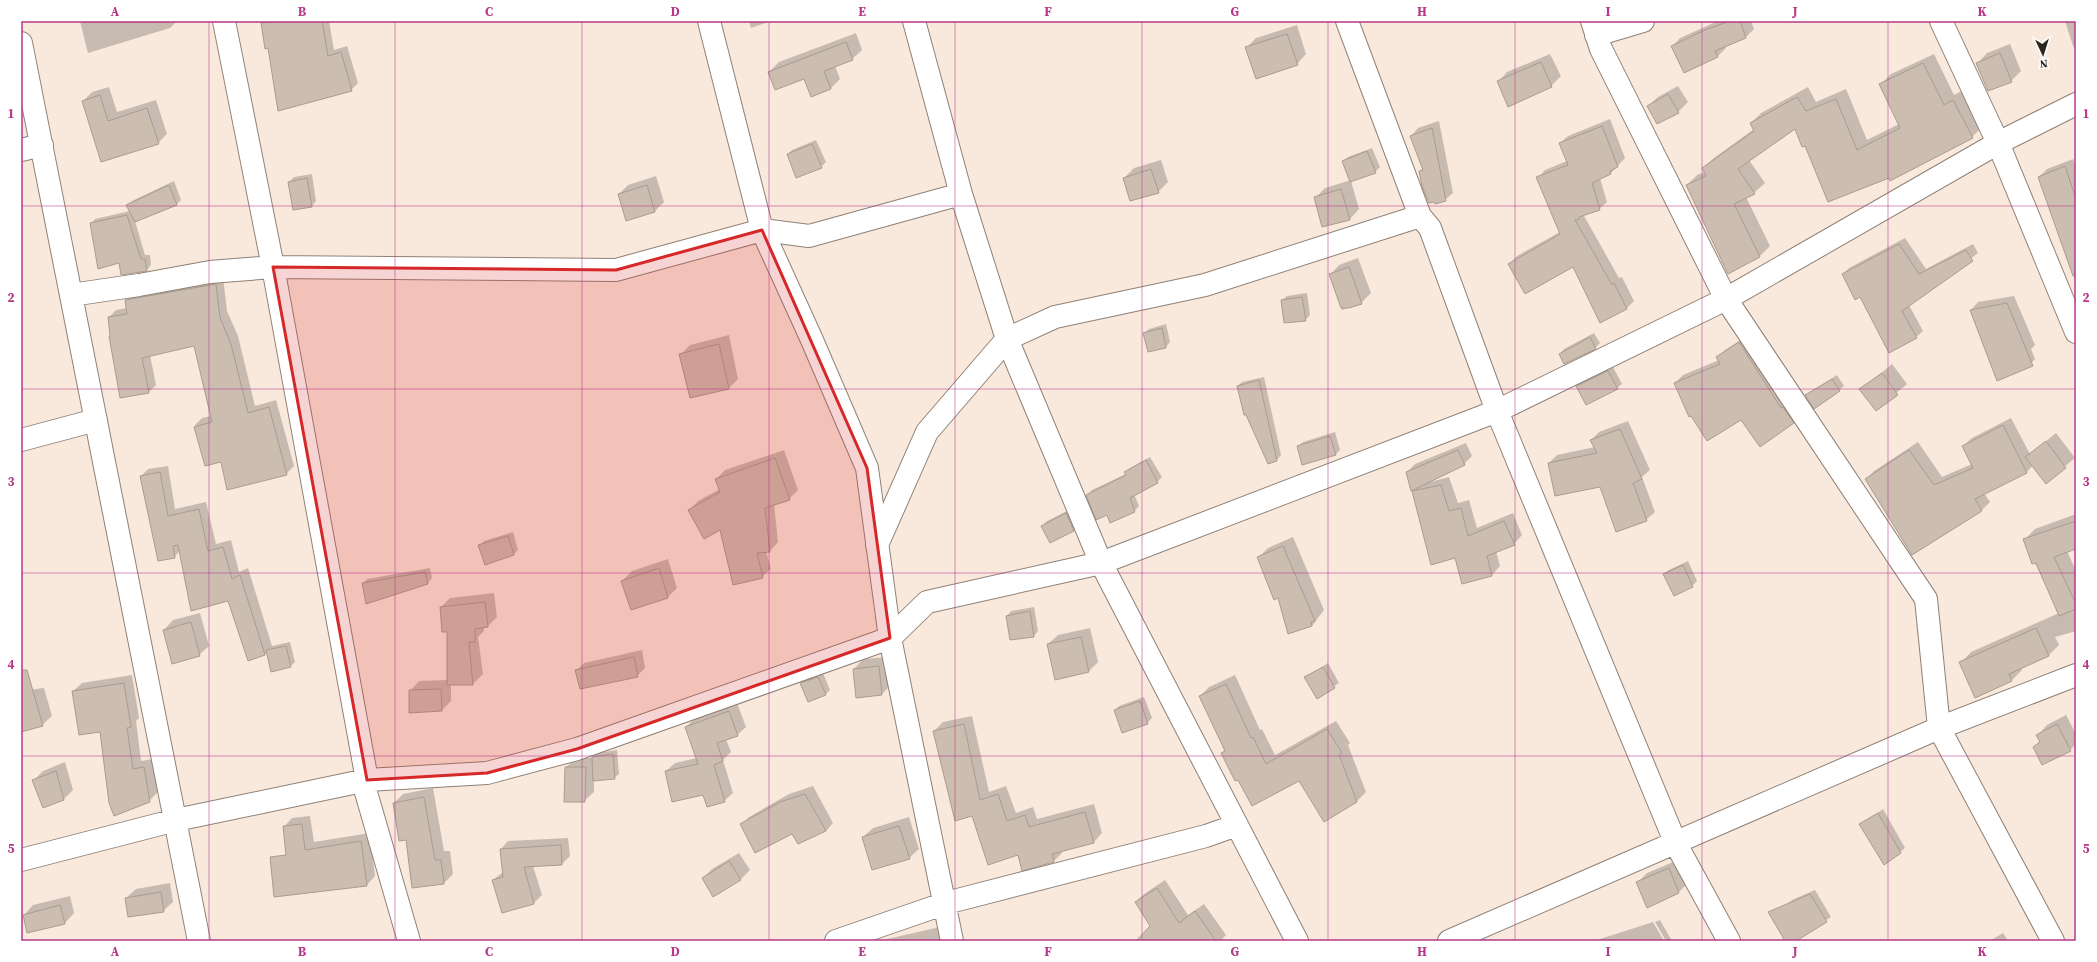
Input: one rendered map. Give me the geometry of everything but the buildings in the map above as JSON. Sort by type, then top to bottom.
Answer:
[{"type":"street","points":[[224,21],[273,267],[367,780]]},
{"type":"street","points":[[709,21],[762,230],[812,340],[867,468],[890,638],[946,903],[952,941]]},
{"type":"street","points":[[914,21],[961,194],[1008,339],[1101,563],[1297,941]]},
{"type":"street","points":[[1347,21],[1420,216],[1430,228],[1497,411],[1676,844],[1728,940]]},
{"type":"street","points":[[1643,21],[1594,28],[1601,49],[1726,299],[1926,599],[1939,728],[2053,941]]},
{"type":"street","points":[[1941,21],[2068,288],[2076,332]]},
{"type":"street","points":[[21,43],[31,148],[71,295],[199,941]]},
{"type":"street","points":[[21,860],[176,820],[367,780],[487,773],[577,749],[890,638],[927,602],[1101,563],[1497,411],[1726,299],[1998,143],[2076,104]]},
{"type":"street","points":[[71,295],[139,285],[210,272],[273,267],[616,270],[762,230],[809,236],[961,194]]},
{"type":"street","points":[[877,546],[927,432],[1008,339],[1055,318],[1205,285],[1420,216]]},
{"type":"street","points":[[21,440],[96,420]]},
{"type":"street","points":[[1449,941],[1676,844],[1939,728],[2076,674]]},
{"type":"street","points":[[367,780],[363,782],[409,941]]},
{"type":"street","points":[[836,941],[946,903],[1198,838],[1238,825]]},
{"type":"highlighted area","points":[[762,230],[867,468],[890,638],[577,749],[487,773],[367,780],[273,267],[616,270]]}]
